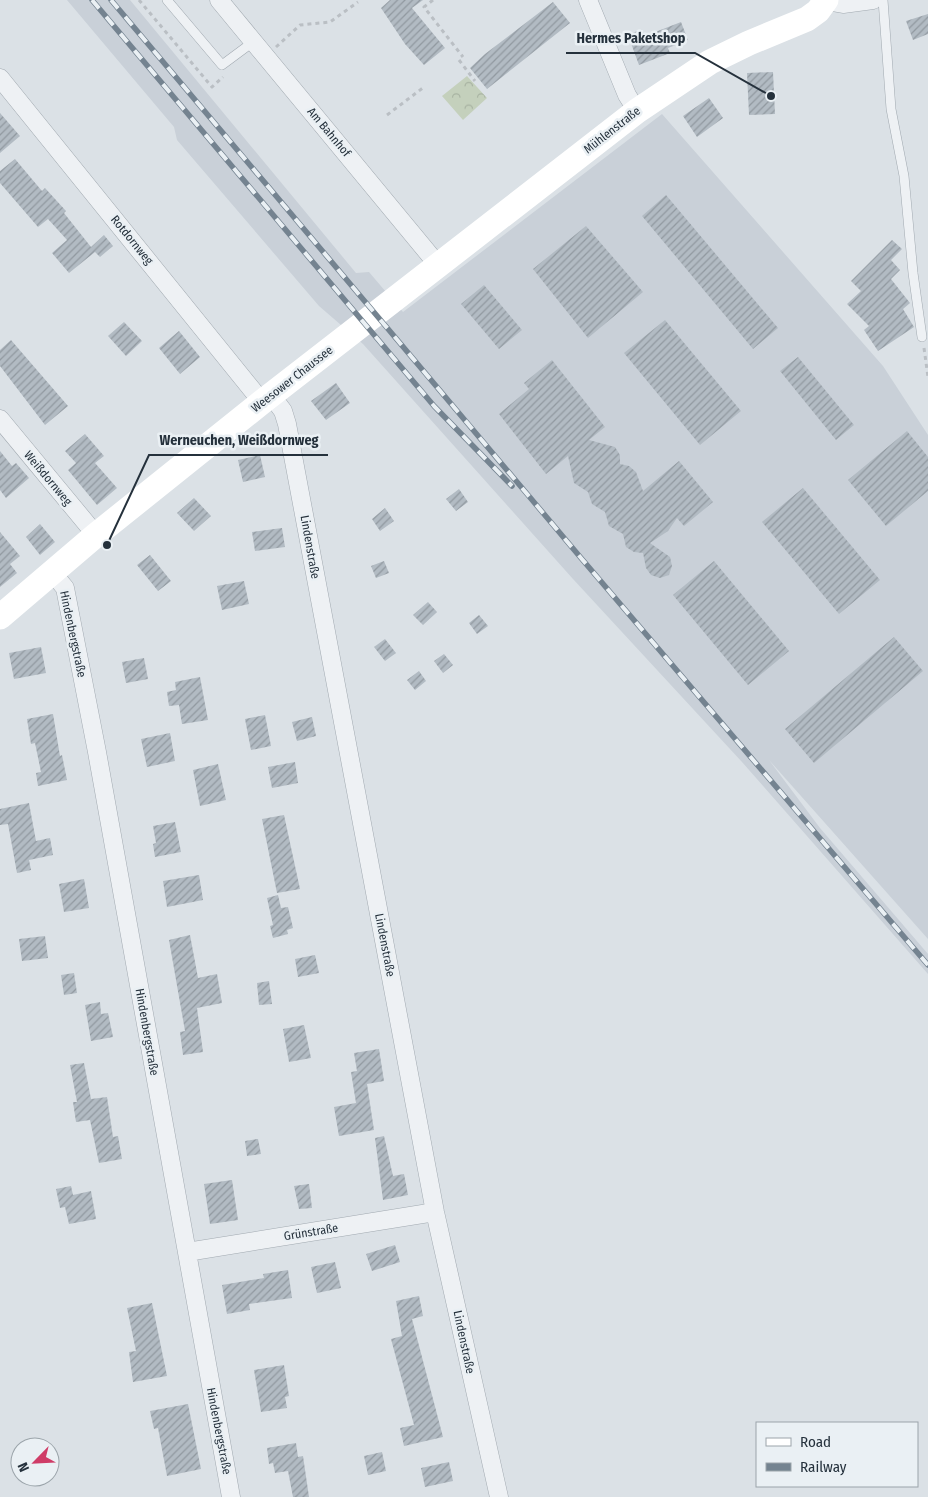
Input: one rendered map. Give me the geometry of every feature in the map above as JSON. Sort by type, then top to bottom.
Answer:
[{"type":"main road","name":"Mühlenstraße","points":[[375,313],[636,111],[710,62],[749,43],[807,19],[826,0]]},
{"type":"main road","name":"Weesower Chaussee","points":[[0,617],[96,535],[375,313]]},
{"type":"street","name":"Am Bahnhof","points":[[218,0],[438,265]]},
{"type":"street","points":[[588,0],[627,95],[636,111]]},
{"type":"street","name":"Mühlenstraße","points":[[826,0],[843,4],[873,0]]},
{"type":"street","name":"Rotdornweg","points":[[0,78],[267,399]]},
{"type":"street","name":"Lindenstraße","points":[[267,399],[283,412],[287,424],[435,1212],[499,1497]]},
{"type":"street","name":"Weißdornweg","points":[[0,420],[96,535]]},
{"type":"street","name":"Hindenbergstraße","points":[[52,572],[65,588],[98,752],[231,1497]]},
{"type":"street","name":"Grünstraße","points":[[186,1252],[435,1212]]},
{"type":"lane","points":[[167,0],[222,66],[253,42]]},
{"type":"lane","points":[[882,0],[891,109],[904,176],[913,273],[922,337]]},
{"type":"path","points":[[433,0],[424,7],[463,57]]},
{"type":"path","points":[[278,45],[300,25],[330,22],[358,2]]},
{"type":"path","points":[[459,60],[475,81]]},
{"type":"path","points":[[388,115],[424,87]]},
{"type":"path","points":[[922,337],[928,377]]},
{"type":"shaded area","points":[[67,0],[130,0],[356,273],[369,272],[403,312],[662,114],[883,366],[928,435],[928,939],[769,760],[820,828],[928,954],[928,974],[742,762],[573,579],[363,344],[319,306],[177,140],[174,127]]},
{"type":"green space","points":[[467,76],[487,98],[463,120],[442,96]]},
{"type":"building","points":[[390,0],[423,0],[412,8],[445,48],[424,65],[405,44],[381,8]]},
{"type":"building","points":[[553,2],[570,23],[487,89],[470,68],[485,54]]},
{"type":"building","points":[[928,14],[928,34],[913,40],[906,21]]},
{"type":"building","points":[[681,22],[688,40],[668,48],[670,53],[639,65],[628,35],[642,29],[645,36]]},
{"type":"building","points":[[773,72],[775,114],[749,115],[747,73]]},
{"type":"building","points":[[709,98],[723,118],[697,137],[683,116]]},
{"type":"building","points":[[0,113],[20,136],[0,153]]},
{"type":"building","points":[[15,159],[42,191],[45,188],[66,211],[64,213],[91,247],[104,235],[113,246],[100,257],[95,252],[69,273],[52,253],[67,240],[48,219],[38,227],[0,183],[0,171]]},
{"type":"building","points":[[666,195],[778,328],[753,349],[642,216]]},
{"type":"building","points":[[586,226],[643,292],[588,338],[533,269]]},
{"type":"building","points":[[892,240],[902,249],[891,260],[900,270],[891,279],[910,303],[903,309],[914,327],[878,351],[864,330],[869,326],[847,304],[861,291],[851,281]]},
{"type":"building","points":[[484,285],[522,330],[499,349],[461,304]]},
{"type":"building","points":[[665,320],[741,411],[700,445],[624,353]]},
{"type":"building","points":[[124,322],[142,341],[126,356],[108,336]]},
{"type":"building","points":[[179,331],[200,357],[180,374],[159,348]]},
{"type":"building","points":[[11,340],[68,406],[45,425],[0,366],[0,350]]},
{"type":"building","points":[[798,357],[854,425],[836,440],[780,371]]},
{"type":"building","points":[[552,360],[605,427],[589,440],[615,447],[620,455],[620,464],[629,466],[636,472],[643,491],[679,461],[713,502],[684,526],[677,518],[668,531],[650,543],[670,557],[672,566],[669,575],[660,578],[651,575],[646,568],[643,553],[634,552],[626,547],[623,534],[609,526],[605,512],[592,504],[588,492],[574,483],[568,456],[546,474],[499,414],[529,389],[524,383]]},
{"type":"building","points":[[336,383],[350,403],[326,420],[311,401]]},
{"type":"building","points":[[907,431],[928,457],[928,491],[886,526],[848,480]]},
{"type":"building","points":[[85,434],[104,456],[95,463],[117,488],[97,505],[68,470],[76,463],[65,451]]},
{"type":"building","points":[[0,451],[12,466],[16,463],[29,478],[6,498],[0,490]]},
{"type":"building","points":[[260,455],[265,477],[243,482],[238,460]]},
{"type":"building","points":[[803,488],[880,580],[839,614],[762,522]]},
{"type":"building","points":[[459,489],[468,502],[456,511],[446,499]]},
{"type":"building","points":[[194,498],[211,516],[194,531],[177,513]]},
{"type":"building","points":[[385,508],[394,521],[380,531],[372,519]]},
{"type":"building","points":[[40,524],[55,542],[40,555],[26,537]]},
{"type":"building","points":[[282,528],[285,547],[255,551],[252,532]]},
{"type":"building","points":[[0,532],[20,556],[10,564],[17,573],[0,587]]},
{"type":"building","points":[[150,555],[171,581],[158,591],[137,565]]},
{"type":"building","points":[[384,561],[389,573],[376,578],[371,566]]},
{"type":"building","points":[[714,561],[789,651],[748,685],[673,595]]},
{"type":"building","points":[[244,581],[249,604],[222,610],[217,586]]},
{"type":"building","points":[[428,602],[437,612],[423,625],[413,615]]},
{"type":"building","points":[[479,615],[488,626],[477,634],[469,623]]},
{"type":"building","points":[[894,637],[923,671],[814,763],[785,729]]},
{"type":"building","points":[[385,639],[396,653],[385,661],[374,647]]},
{"type":"building","points":[[41,647],[46,673],[14,679],[9,653]]},
{"type":"building","points":[[444,654],[453,665],[443,673],[434,661]]},
{"type":"building","points":[[144,658],[148,679],[126,683],[122,662]]},
{"type":"building","points":[[419,671],[426,681],[415,690],[407,680]]},
{"type":"building","points":[[200,677],[208,720],[182,724],[179,705],[169,706],[167,692],[176,690],[175,682]]},
{"type":"building","points":[[53,714],[60,756],[62,755],[67,780],[38,786],[36,773],[41,772],[35,743],[31,744],[27,719]]},
{"type":"building","points":[[265,715],[271,746],[251,750],[245,719]]},
{"type":"building","points":[[312,717],[316,736],[297,741],[292,722]]},
{"type":"building","points":[[170,733],[175,761],[147,767],[141,739]]},
{"type":"building","points":[[295,762],[298,783],[272,788],[268,767]]},
{"type":"building","points":[[218,764],[226,800],[200,806],[193,770]]},
{"type":"building","points":[[29,803],[36,841],[50,838],[53,855],[29,860],[31,870],[17,873],[8,824],[0,825],[0,809]]},
{"type":"building","points":[[284,815],[300,889],[277,893],[262,819]]},
{"type":"building","points":[[175,822],[181,852],[155,857],[153,844],[156,843],[153,826]]},
{"type":"building","points":[[199,875],[203,900],[167,907],[163,881]]},
{"type":"building","points":[[84,879],[89,908],[64,912],[59,884]]},
{"type":"building","points":[[278,895],[281,908],[288,907],[293,928],[287,930],[288,934],[273,938],[270,926],[273,925],[267,898]]},
{"type":"building","points":[[190,935],[198,978],[217,974],[222,1003],[197,1008],[203,1052],[183,1055],[180,1032],[185,1031],[169,940]]},
{"type":"building","points":[[45,936],[48,958],[22,961],[19,939]]},
{"type":"building","points":[[315,955],[319,973],[298,977],[295,959]]},
{"type":"building","points":[[74,973],[77,993],[64,995],[61,975]]},
{"type":"building","points":[[269,981],[272,1004],[259,1005],[257,983]]},
{"type":"building","points":[[100,1002],[101,1014],[108,1013],[113,1037],[91,1041],[85,1005]]},
{"type":"building","points":[[304,1025],[311,1058],[289,1062],[283,1029]]},
{"type":"building","points":[[379,1049],[384,1081],[367,1084],[374,1130],[339,1136],[334,1107],[356,1103],[351,1072],[357,1071],[354,1053]]},
{"type":"building","points":[[84,1063],[91,1099],[107,1097],[113,1137],[118,1136],[122,1159],[99,1163],[90,1120],[76,1122],[73,1102],[77,1102],[70,1065]]},
{"type":"building","points":[[384,1136],[393,1176],[404,1174],[408,1195],[383,1200],[375,1138]]},
{"type":"building","points":[[258,1139],[261,1154],[247,1156],[245,1141]]},
{"type":"building","points":[[232,1180],[238,1220],[210,1224],[204,1184]]},
{"type":"building","points":[[309,1184],[312,1208],[299,1209],[294,1186]]},
{"type":"building","points":[[71,1186],[73,1195],[91,1191],[96,1219],[69,1224],[65,1207],[60,1208],[56,1189]]},
{"type":"building","points":[[395,1245],[400,1262],[372,1271],[366,1254]]},
{"type":"building","points":[[335,1262],[341,1288],[317,1293],[311,1267]]},
{"type":"building","points":[[288,1270],[292,1298],[249,1304],[250,1310],[227,1314],[222,1285],[264,1278],[263,1274]]},
{"type":"building","points":[[419,1296],[423,1316],[412,1319],[443,1437],[404,1446],[400,1428],[414,1425],[391,1339],[402,1336],[396,1301]]},
{"type":"building","points":[[152,1303],[167,1376],[133,1382],[129,1352],[136,1351],[127,1308]]},
{"type":"building","points":[[284,1365],[289,1396],[285,1397],[287,1408],[261,1412],[254,1370]]},
{"type":"building","points":[[188,1404],[201,1469],[167,1476],[158,1428],[154,1429],[150,1411]]},
{"type":"building","points":[[296,1443],[298,1457],[303,1456],[309,1497],[293,1497],[288,1471],[275,1473],[273,1463],[269,1464],[267,1448]]},
{"type":"building","points":[[382,1452],[386,1471],[368,1475],[364,1456]]},
{"type":"building","points":[[449,1462],[453,1481],[425,1487],[421,1468]]},
{"type":"railway","points":[[92,0],[434,406],[512,486]]},
{"type":"railway","points":[[111,0],[581,558],[928,965]]},
{"type":"place","name":"Hermes Paketshop","points":[[771,96]]},
{"type":"place","name":"Werneuchen, Weißdornweg","points":[[107,545]]}]
